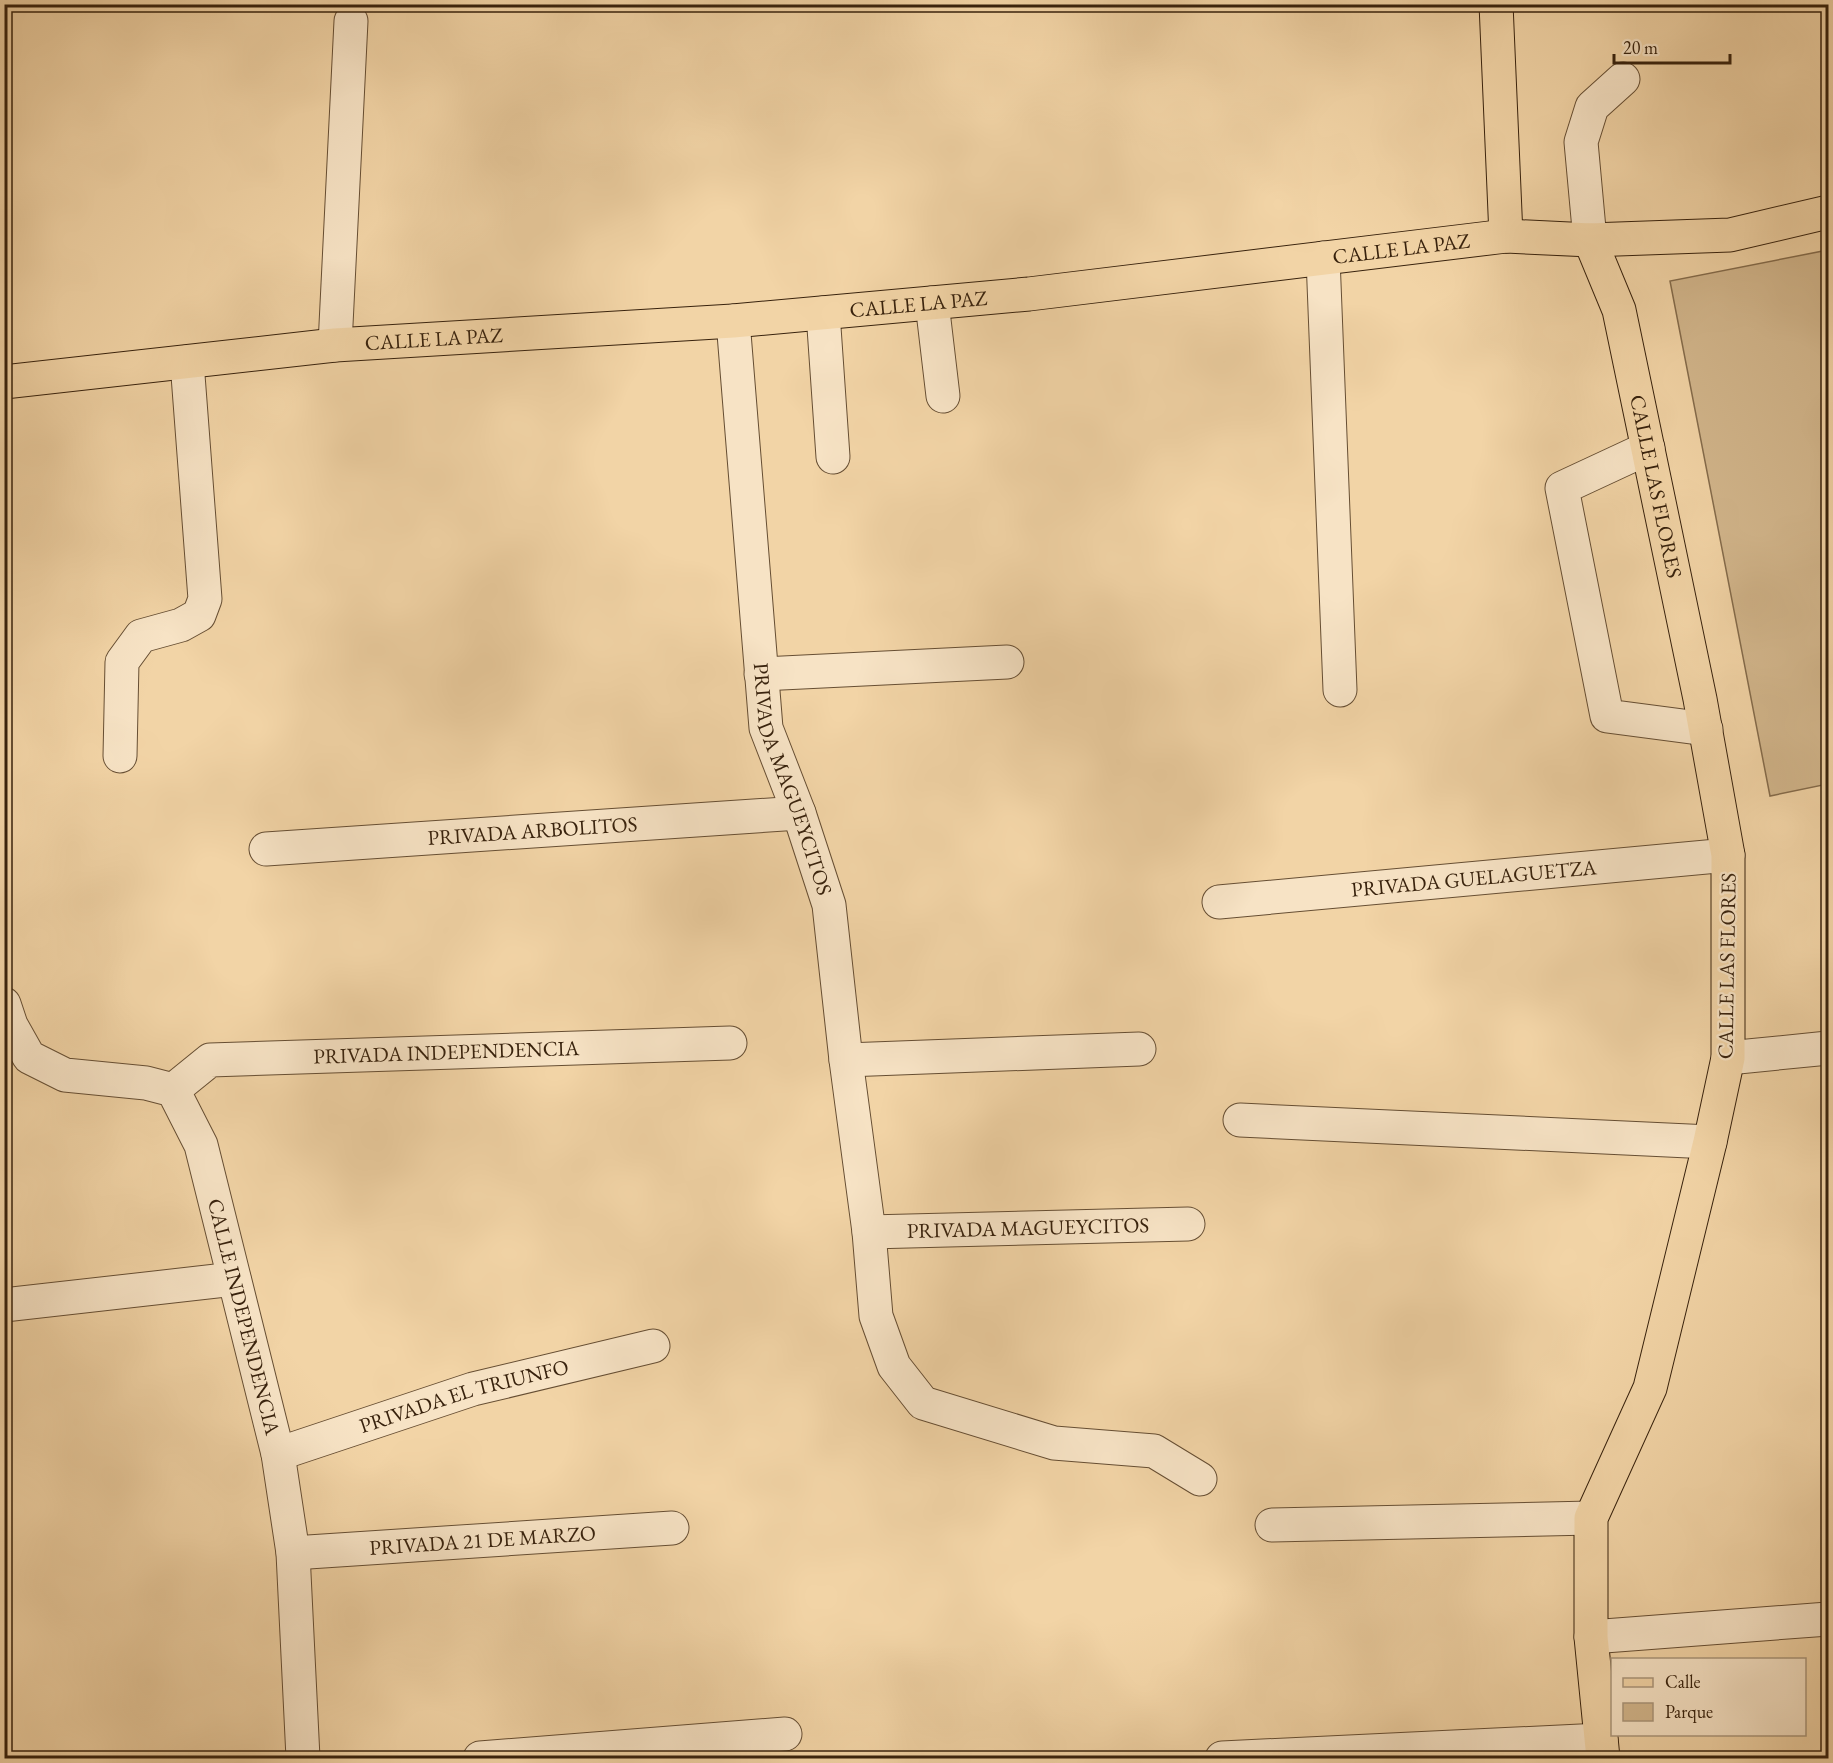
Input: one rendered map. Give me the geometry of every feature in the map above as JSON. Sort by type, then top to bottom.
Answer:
[{"type":"main road","points":[[1496,4],[1506,236]]},
{"type":"main road","name":"CALLE LA PAZ","points":[[4,382],[335,345],[733,321],[1029,294],[1506,236],[1590,240],[1730,235],[1828,212]]},
{"type":"main road","name":"CALLE LAS FLORES","points":[[1590,240],[1619,310],[1706,729],[1728,855],[1728,1058],[1710,1142],[1650,1388],[1591,1518],[1591,1637],[1602,1749]]},
{"type":"street","points":[[335,345],[351,21]]},
{"type":"street","points":[[1590,240],[1581,142],[1592,107],[1623,79]]},
{"type":"street","points":[[1323,258],[1340,690]]},
{"type":"street","points":[[932,303],[943,396]]},
{"type":"street","points":[[823,313],[833,457]]},
{"type":"street","name":"PRIVADA MAGUEYCITOS","points":[[733,321],[766,728],[799,813],[829,905],[846,1060],[869,1232],[876,1316],[894,1366],[923,1403],[1054,1443],[1154,1451],[1200,1479]]},
{"type":"street","points":[[120,756],[122,662],[141,636],[181,624],[199,615],[206,598],[187,362]]},
{"type":"street","points":[[1647,448],[1562,488],[1607,716],[1706,729]]},
{"type":"street","points":[[761,674],[1006,662]]},
{"type":"street","name":"PRIVADA ARBOLITOS","points":[[266,849],[799,813]]},
{"type":"street","name":"PRIVADA GUELAGUETZA","points":[[1219,902],[1728,855]]},
{"type":"street","points":[[4,1004],[11,1025],[29,1057],[65,1075],[146,1083],[172,1090]]},
{"type":"street","name":"PRIVADA INDEPENDENCIA","points":[[172,1090],[210,1060],[730,1043]]},
{"type":"street","points":[[1728,1058],[1828,1048]]},
{"type":"street","points":[[846,1060],[1138,1049]]},
{"type":"street","name":"CALLE INDEPENDENCIA","points":[[172,1090],[201,1144],[278,1454],[293,1553],[303,1758]]},
{"type":"street","points":[[1240,1120],[1710,1142]]},
{"type":"street","name":"PRIVADA MAGUEYCITOS","points":[[869,1232],[1188,1224]]},
{"type":"street","points":[[4,1305],[234,1279]]},
{"type":"street","name":"PRIVADA EL TRIUNFO","points":[[278,1454],[473,1389],[653,1346]]},
{"type":"street","points":[[1272,1525],[1591,1518]]},
{"type":"street","name":"PRIVADA 21 DE MARZO","points":[[293,1553],[672,1528]]},
{"type":"street","points":[[1591,1637],[1828,1619]]},
{"type":"street","points":[[480,1758],[785,1734]]},
{"type":"street","points":[[1222,1758],[1602,1749]]},
{"type":"green space","points":[[1828,250],[1828,784],[1770,796],[1670,281]]}]
